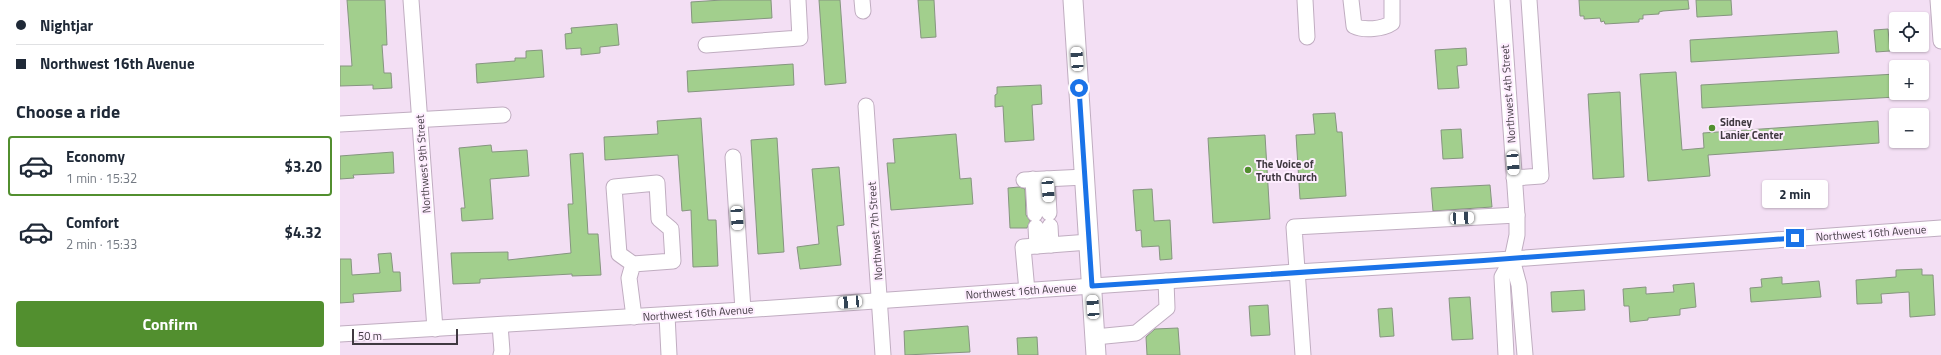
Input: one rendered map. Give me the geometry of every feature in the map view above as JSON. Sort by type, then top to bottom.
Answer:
[{"type":"main road","points":[[1073,0],[1096,346]]},
{"type":"street","name":"Northwest 9th Street","points":[[411,0],[435,329]]},
{"type":"street","points":[[706,44],[800,38],[798,0]]},
{"type":"street","points":[[1305,0],[1307,37]]},
{"type":"street","points":[[1351,0],[1354,26],[1360,29],[1387,26],[1392,23],[1392,0]]},
{"type":"street","name":"Northwest 4th Street","points":[[1502,0],[1517,215],[1517,235],[1512,259],[1502,276],[1506,355]]},
{"type":"street","points":[[1514,178],[1541,176],[1529,0]]},
{"type":"street","points":[[1938,0],[1941,42]]},
{"type":"street","name":"Northwest 7th Street","points":[[866,106],[883,355]]},
{"type":"street","points":[[340,124],[503,115]]},
{"type":"street","points":[[732,157],[743,310]]},
{"type":"street","points":[[1044,246],[1042,220],[1034,179],[1085,177]]},
{"type":"street","points":[[656,183],[659,219],[672,229],[674,261],[633,264],[619,254],[614,187],[656,183]]},
{"type":"street","points":[[1303,355],[1294,227],[1517,215]]},
{"type":"street","name":"Northwest 16th Avenue","points":[[340,334],[743,310],[880,299],[1512,259],[1941,228]]},
{"type":"street","points":[[1027,290],[1024,247],[1089,242]]},
{"type":"street","name":"Northwest 4th Street","points":[[1512,259],[1519,284],[1525,355]]},
{"type":"street","points":[[633,264],[629,278],[634,317]]},
{"type":"street","points":[[1096,346],[1136,333],[1167,308],[1166,281]]},
{"type":"street","points":[[667,315],[669,355]]},
{"type":"street","points":[[500,325],[501,355]]},
{"type":"building","points":[[347,0],[385,0],[387,45],[382,45],[384,73],[391,73],[392,88],[373,89],[373,85],[340,86],[340,66],[352,66]]},
{"type":"building","points":[[722,0],[771,0],[772,18],[692,23],[691,2]]},
{"type":"building","points":[[819,0],[840,0],[846,83],[825,85]]},
{"type":"building","points":[[918,0],[934,0],[936,37],[921,38]]},
{"type":"building","points":[[1579,0],[1688,0],[1689,9],[1663,11],[1659,12],[1659,14],[1643,15],[1643,19],[1639,19],[1639,22],[1605,24],[1604,21],[1601,22],[1600,18],[1584,19],[1584,16],[1580,16]]},
{"type":"building","points":[[1696,0],[1731,0],[1732,15],[1697,17]]},
{"type":"building","points":[[617,24],[619,45],[600,47],[600,53],[581,55],[581,48],[566,49],[565,34],[572,33],[571,28]]},
{"type":"building","points":[[1888,29],[1889,51],[1876,52],[1874,30]]},
{"type":"building","points":[[1837,31],[1839,53],[1691,62],[1690,40]]},
{"type":"building","points":[[1466,48],[1467,65],[1457,66],[1459,88],[1438,89],[1435,50]]},
{"type":"building","points":[[542,50],[544,77],[477,83],[476,64],[515,61],[515,58],[526,58],[526,51]]},
{"type":"building","points":[[793,64],[794,85],[688,92],[687,71]]},
{"type":"building","points":[[1676,72],[1682,150],[1704,148],[1703,133],[1878,121],[1879,143],[1708,155],[1710,176],[1648,181],[1640,74]]},
{"type":"building","points":[[1889,74],[1889,97],[1702,108],[1701,85]]},
{"type":"building","points":[[1041,85],[1042,104],[1032,105],[1034,140],[1005,142],[1003,106],[995,107],[997,87]]},
{"type":"building","points":[[1620,92],[1624,177],[1593,179],[1588,94]]},
{"type":"building","points":[[1335,113],[1337,132],[1342,132],[1346,196],[1300,199],[1296,135],[1315,134],[1313,114]]},
{"type":"building","points":[[701,118],[708,220],[716,220],[718,266],[693,267],[691,210],[682,211],[678,155],[605,160],[604,137],[658,134],[657,121]]},
{"type":"building","points":[[1461,129],[1463,158],[1443,159],[1441,130]]},
{"type":"building","points":[[956,134],[960,179],[971,178],[973,204],[891,210],[887,163],[895,163],[893,139]]},
{"type":"building","points":[[1265,135],[1270,219],[1213,223],[1208,138]]},
{"type":"building","points":[[777,138],[784,252],[758,254],[751,140]]},
{"type":"building","points":[[491,145],[492,152],[527,150],[529,176],[490,179],[493,219],[462,221],[461,208],[465,208],[459,148]]},
{"type":"building","points":[[393,152],[394,173],[353,175],[354,178],[340,179],[340,156]]},
{"type":"building","points":[[583,153],[588,234],[598,234],[601,275],[572,276],[572,274],[480,279],[480,283],[453,284],[451,253],[508,252],[508,260],[571,253],[568,204],[573,204],[570,154]]},
{"type":"building","points":[[839,167],[844,225],[837,226],[841,265],[800,269],[797,247],[819,244],[812,169]]},
{"type":"building","points":[[1490,185],[1492,207],[1433,211],[1431,188]]},
{"type":"building","points":[[1019,187],[1025,189],[1026,215],[1030,221],[1027,228],[1010,228],[1008,188]]},
{"type":"building","points":[[1152,189],[1154,221],[1170,220],[1172,259],[1160,260],[1159,246],[1142,247],[1141,230],[1136,231],[1133,190]]},
{"type":"building","points":[[391,253],[393,272],[400,272],[401,291],[353,294],[354,302],[340,303],[340,259],[351,259],[352,275],[380,273],[378,254]]},
{"type":"building","points":[[1922,269],[1922,275],[1933,275],[1935,315],[1910,317],[1909,292],[1881,294],[1882,303],[1857,304],[1856,280],[1896,277],[1896,270]]},
{"type":"building","points":[[1782,277],[1782,284],[1819,281],[1821,297],[1751,302],[1750,288],[1762,287],[1761,279]]},
{"type":"building","points":[[1694,283],[1696,307],[1680,309],[1680,315],[1648,318],[1648,320],[1630,322],[1629,306],[1624,306],[1623,289],[1646,287],[1646,294],[1674,292],[1673,285]]},
{"type":"building","points":[[1584,290],[1585,310],[1552,312],[1551,292]]},
{"type":"building","points":[[1470,297],[1473,339],[1452,340],[1449,298]]},
{"type":"building","points":[[1268,305],[1270,335],[1251,336],[1249,306]]},
{"type":"building","points":[[1392,308],[1394,336],[1380,337],[1378,309]]},
{"type":"building","points":[[968,326],[970,352],[905,355],[904,331]]},
{"type":"building","points":[[1178,328],[1180,355],[1147,355],[1146,337],[1155,329]]},
{"type":"building","points":[[1037,337],[1038,355],[1018,355],[1017,338]]},
{"type":"place","name":"Sidney Lanier Center","points":[[1712,128]]},
{"type":"place","name":"The Voice of Truth Church","points":[[1248,170]]},
{"type":"route","points":[[1079,88],[1092,286],[1512,259],[1795,238]]}]
